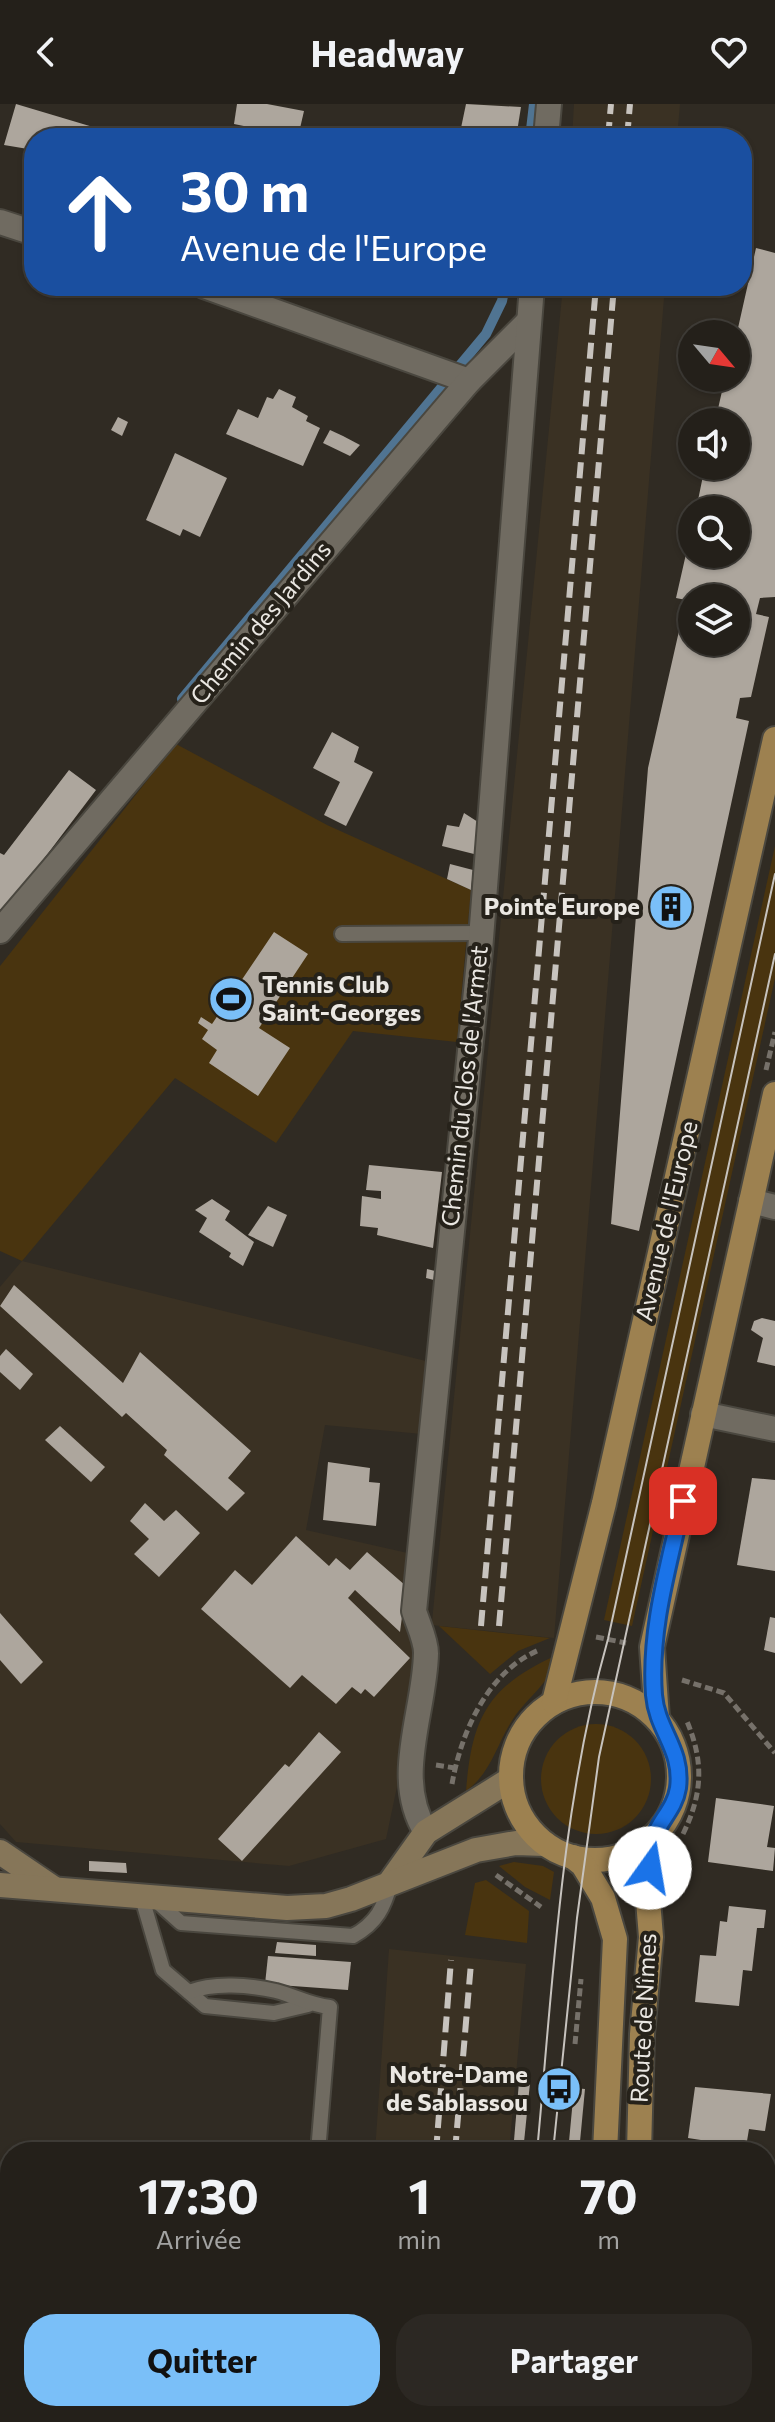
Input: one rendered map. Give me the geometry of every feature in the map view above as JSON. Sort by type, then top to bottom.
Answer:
[{"type":"main road","name":"Avenue de l'Europe","points":[[554,1702],[564,1638],[775,739]]},
{"type":"main road","points":[[657,1718],[652,1647],[775,1094]]},
{"type":"main road","points":[[0,1885],[287,1908],[326,1906],[476,1850],[516,1843],[545,1844],[573,1857],[615,1858],[654,1836],[669,1815],[678,1790],[678,1764],[672,1740],[657,1718],[636,1702],[612,1692],[573,1694],[554,1702],[535,1716],[521,1734],[513,1756],[511,1779],[520,1815],[545,1844]]},
{"type":"main road","points":[[391,1881],[426,1832],[511,1779]]},
{"type":"main road","name":"Route de Nîmes","points":[[639,2142],[642,2034],[651,1937],[647,1888],[654,1836]]},
{"type":"main road","points":[[0,1852],[53,1888]]},
{"type":"main road","name":"Route de Nîmes","points":[[573,1857],[583,1865],[603,1898],[615,1939],[605,2142]]},
{"type":"street","points":[[547,128],[549,104]]},
{"type":"street","points":[[0,222],[24,230]]},
{"type":"street","points":[[232,296],[469,381]]},
{"type":"street","name":"Chemin du Clos de l'Armet","points":[[426,1832],[416,1815],[410,1777],[426,1651],[414,1611],[481,933],[531,296]]},
{"type":"street","name":"Chemin des Jardins","points":[[0,931],[469,381],[529,321]]},
{"type":"street","points":[[751,1201],[775,1207]]},
{"type":"street","points":[[703,1414],[775,1429]]},
{"type":"lane","points":[[342,934],[481,933]]},
{"type":"lane","points":[[148,1898],[181,1923],[353,1936],[371,1926],[385,1905],[391,1881]]},
{"type":"lane","points":[[148,1898],[163,1970],[205,2006],[274,2013],[308,2005],[330,2007],[319,2142]]},
{"type":"lane","points":[[189,1992],[207,1985],[277,1991],[308,2005]]},
{"type":"path","points":[[451,1792],[460,1746],[492,1689],[525,1656],[564,1638],[652,1647],[670,1676],[724,1693],[775,1753]]},
{"type":"path","points":[[676,1847],[701,1789],[698,1746],[683,1711]]},
{"type":"path","points":[[492,1872],[541,1907]]},
{"type":"shaded area","points":[[574,104],[680,104],[678,128],[573,128]]},
{"type":"shaded area","points":[[562,296],[664,296],[554,1638],[431,1625],[386,1839],[289,1866],[16,1842],[0,1824],[0,1287],[22,1261],[430,1362],[422,1434],[325,1425],[306,1530],[412,1554],[432,1622]]},
{"type":"shaded area","name":"Tennis Club Saint-Georges","points":[[176,744],[327,825],[471,890],[457,1042],[353,1031],[276,1143],[175,1078],[22,1261],[0,1251],[0,966]]},
{"type":"shaded area","points":[[775,846],[775,978],[632,1626],[604,1620]]},
{"type":"shaded area","points":[[439,1626],[550,1638],[518,1651],[490,1674]]},
{"type":"shaded area","points":[[559,1654],[544,1682],[513,1719],[488,1767],[466,1791],[473,1742],[488,1706],[515,1678]]},
{"type":"shaded area","points":[[596,1724],[617,1728],[635,1740],[647,1758],[651,1779],[647,1800],[635,1818],[617,1830],[596,1834],[575,1830],[557,1818],[545,1800],[541,1779],[545,1758],[557,1740],[575,1728]]},
{"type":"shaded area","points":[[514,1862],[543,1866],[554,1872],[550,1900],[525,1887],[499,1866]]},
{"type":"shaded area","points":[[486,1880],[529,1911],[527,1943],[465,1935],[475,1883]]},
{"type":"shaded area","points":[[389,1949],[526,1964],[510,2142],[376,2142]]},
{"type":"building","points":[[16,104],[93,127],[24,128],[24,148],[4,145]]},
{"type":"building","points":[[237,104],[267,104],[304,111],[300,128],[254,128],[234,124]]},
{"type":"building","points":[[466,104],[521,107],[518,128],[461,128]]},
{"type":"building","points":[[756,248],[775,253],[775,597],[760,598],[756,614],[769,617],[751,697],[740,698],[736,718],[749,721],[639,1231],[611,1224],[648,768],[678,635],[678,656],[750,656],[750,584],[679,584],[683,568],[750,568],[750,496],[699,496],[702,480],[750,480],[750,408],[718,408],[722,392],[750,392],[750,320],[740,320],[745,296],[752,296],[752,266]]},
{"type":"building","points":[[279,389],[296,397],[292,407],[308,416],[306,421],[320,428],[303,466],[226,434],[238,409],[258,418],[267,397],[273,399]]},
{"type":"building","points":[[118,417],[128,422],[122,436],[111,430]]},
{"type":"building","points":[[330,430],[360,445],[350,456],[323,443]]},
{"type":"building","points":[[175,453],[227,478],[200,537],[183,529],[180,536],[146,520]]},
{"type":"building","points":[[332,732],[359,747],[354,762],[373,772],[346,826],[324,815],[340,782],[313,768]]},
{"type":"building","points":[[69,770],[96,790],[27,881],[0,910],[0,853],[4,855]]},
{"type":"building","points":[[464,813],[478,822],[474,854],[442,846],[447,825],[459,827]]},
{"type":"building","points":[[450,864],[473,870],[471,890],[447,879]]},
{"type":"building","points":[[274,932],[308,954],[259,1028],[290,1048],[258,1096],[209,1063],[217,1050],[202,1039],[208,1030],[198,1023],[201,1017],[212,1024]]},
{"type":"building","points":[[369,1165],[442,1172],[433,1248],[377,1235],[378,1228],[360,1226],[362,1196],[381,1199],[381,1191],[366,1190]]},
{"type":"building","points":[[212,1199],[230,1211],[225,1220],[254,1242],[243,1266],[229,1257],[231,1253],[199,1232],[207,1218],[195,1210]]},
{"type":"building","points":[[268,1206],[287,1215],[273,1247],[248,1235]]},
{"type":"building","points":[[427,1269],[435,1271],[434,1280],[426,1278]]},
{"type":"building","points":[[14,1285],[123,1383],[140,1352],[251,1451],[228,1478],[245,1493],[227,1511],[164,1455],[167,1450],[126,1413],[122,1417],[0,1306]]},
{"type":"building","points":[[762,1318],[775,1321],[775,1366],[757,1362],[763,1338],[751,1330],[754,1321]]},
{"type":"building","points":[[6,1349],[33,1374],[20,1390],[0,1372],[0,1356]]},
{"type":"building","points":[[60,1426],[105,1467],[91,1482],[45,1440]]},
{"type":"building","points":[[328,1462],[370,1468],[369,1482],[380,1483],[376,1526],[323,1520]]},
{"type":"building","points":[[752,1478],[775,1480],[775,1571],[737,1565]]},
{"type":"building","points":[[145,1503],[164,1521],[176,1510],[200,1533],[159,1577],[134,1554],[149,1539],[130,1521]]},
{"type":"building","points":[[296,1536],[329,1566],[336,1558],[350,1570],[367,1552],[406,1586],[400,1632],[355,1590],[348,1598],[410,1658],[374,1697],[365,1689],[361,1694],[352,1687],[336,1704],[302,1675],[290,1688],[201,1609],[235,1570],[252,1585]]},
{"type":"building","points":[[0,1613],[43,1662],[21,1684],[0,1660]]},
{"type":"building","points":[[770,1617],[775,1618],[775,1653],[764,1650]]},
{"type":"building","points":[[319,1732],[341,1752],[242,1861],[218,1839],[285,1764],[289,1767]]},
{"type":"building","points":[[716,1798],[774,1806],[767,1847],[775,1848],[773,1871],[708,1862]]},
{"type":"building","points":[[89,1861],[126,1863],[127,1873],[89,1871]]},
{"type":"building","points":[[729,1906],[766,1910],[764,1928],[757,1928],[752,1971],[743,1970],[739,2006],[695,2002],[700,1955],[716,1956],[720,1921],[727,1922]]},
{"type":"building","points":[[277,1942],[316,1945],[316,1956],[275,1953]]},
{"type":"building","points":[[268,1956],[351,1962],[348,1990],[265,1984]]},
{"type":"building","points":[[519,2082],[530,2083],[524,2142],[514,2142]]},
{"type":"building","points":[[695,2087],[771,2094],[765,2131],[749,2129],[747,2142],[688,2138]]},
{"type":"building","points":[[574,2088],[585,2089],[580,2142],[569,2142]]},
{"type":"waterway","points":[[531,128],[534,104]]},
{"type":"waterway","points":[[182,699],[486,334],[503,296]]},
{"type":"tram line","points":[[538,2142],[554,1958],[579,1765],[775,874]]},
{"type":"tram line","points":[[554,2142],[577,1918],[599,1757],[775,954]]},
{"type":"railway","points":[[609,128],[611,104]]},
{"type":"railway","points":[[628,128],[630,104]]},
{"type":"railway","points":[[481,1626],[595,296]]},
{"type":"railway","points":[[499,1626],[613,296]]},
{"type":"railway","points":[[437,2142],[451,1960]]},
{"type":"railway","points":[[456,2142],[471,1963]]},
{"type":"place","name":"Pointe Europe","points":[[671,907]]},
{"type":"place","name":"Tennis Club Saint-Georges","points":[[231,999]]},
{"type":"place","name":"Notre-Dame de Sablassou","points":[[559,2089]]},
{"type":"route","points":[[650,1868],[654,1836],[669,1815],[678,1790],[678,1764],[672,1740],[657,1718],[652,1647],[683,1501]]}]
